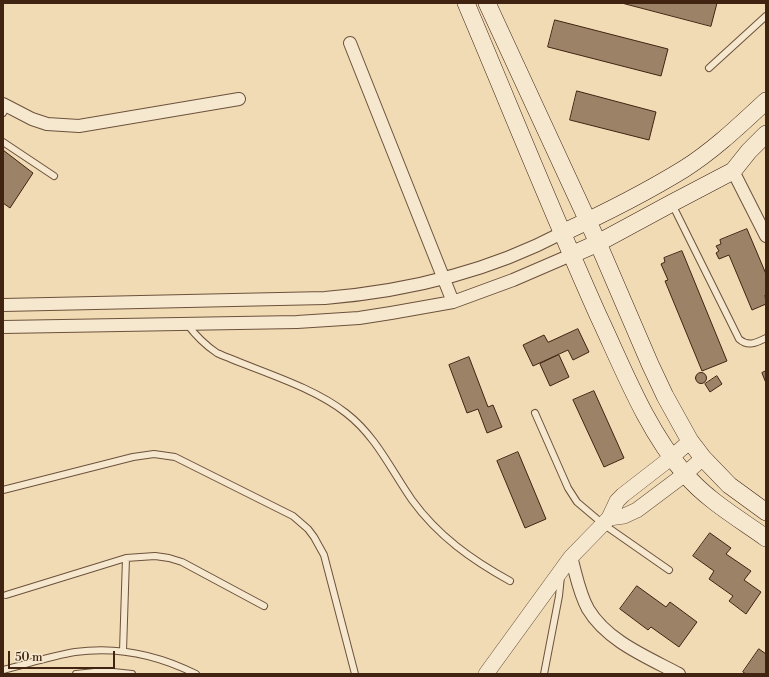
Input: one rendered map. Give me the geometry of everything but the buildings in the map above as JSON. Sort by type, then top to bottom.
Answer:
[{"type":"main road","points":[[466,3],[571,255],[635,396],[652,427],[685,474],[715,502],[766,538]]},
{"type":"main road","points":[[487,3],[598,243],[650,364],[690,441],[703,458],[729,485],[766,512]]},
{"type":"main road","points":[[483,44],[502,38]]},
{"type":"main road","points":[[562,233],[658,184],[684,168],[727,136],[766,101]]},
{"type":"main road","points":[[571,255],[598,243],[733,171],[748,151],[766,134]]},
{"type":"street","points":[[350,43],[453,302]]},
{"type":"street","points":[[4,108],[47,124],[79,126],[239,99]]},
{"type":"street","points":[[733,171],[766,236]]},
{"type":"street","points":[[3,305],[325,298],[383,292],[444,279],[490,266],[539,245],[562,233]]},
{"type":"street","points":[[3,327],[328,321],[390,314],[453,302],[513,280],[571,255]]},
{"type":"street","points":[[486,674],[571,557],[606,521],[617,501],[690,441]]},
{"type":"street","points":[[606,521],[624,516],[636,510],[685,474],[703,458]]},
{"type":"street","points":[[571,557],[580,592],[588,609],[601,626],[616,639],[679,674]]},
{"type":"lane","points":[[709,68],[766,16]]},
{"type":"lane","points":[[3,142],[54,176]]},
{"type":"lane","points":[[672,203],[739,339],[743,343],[753,344],[766,338]]},
{"type":"lane","points":[[187,324],[200,340],[217,353],[304,388],[326,399],[346,413],[364,430],[380,450],[412,500],[432,525],[456,547],[482,565],[510,581]]},
{"type":"lane","points":[[535,413],[568,488],[578,502],[606,521],[669,570]]},
{"type":"lane","points":[[3,490],[144,454],[164,455],[184,461],[293,516],[308,529],[324,555],[355,674]]},
{"type":"lane","points":[[6,595],[126,558],[155,556],[182,562],[264,606]]},
{"type":"lane","points":[[122,651],[126,558]]},
{"type":"lane","points":[[544,674],[559,596],[561,570]]},
{"type":"lane","points":[[3,670],[74,652],[98,650],[122,651],[150,656],[176,664],[196,674]]},
{"type":"lane","points":[[76,674],[104,672],[132,674]]}]
